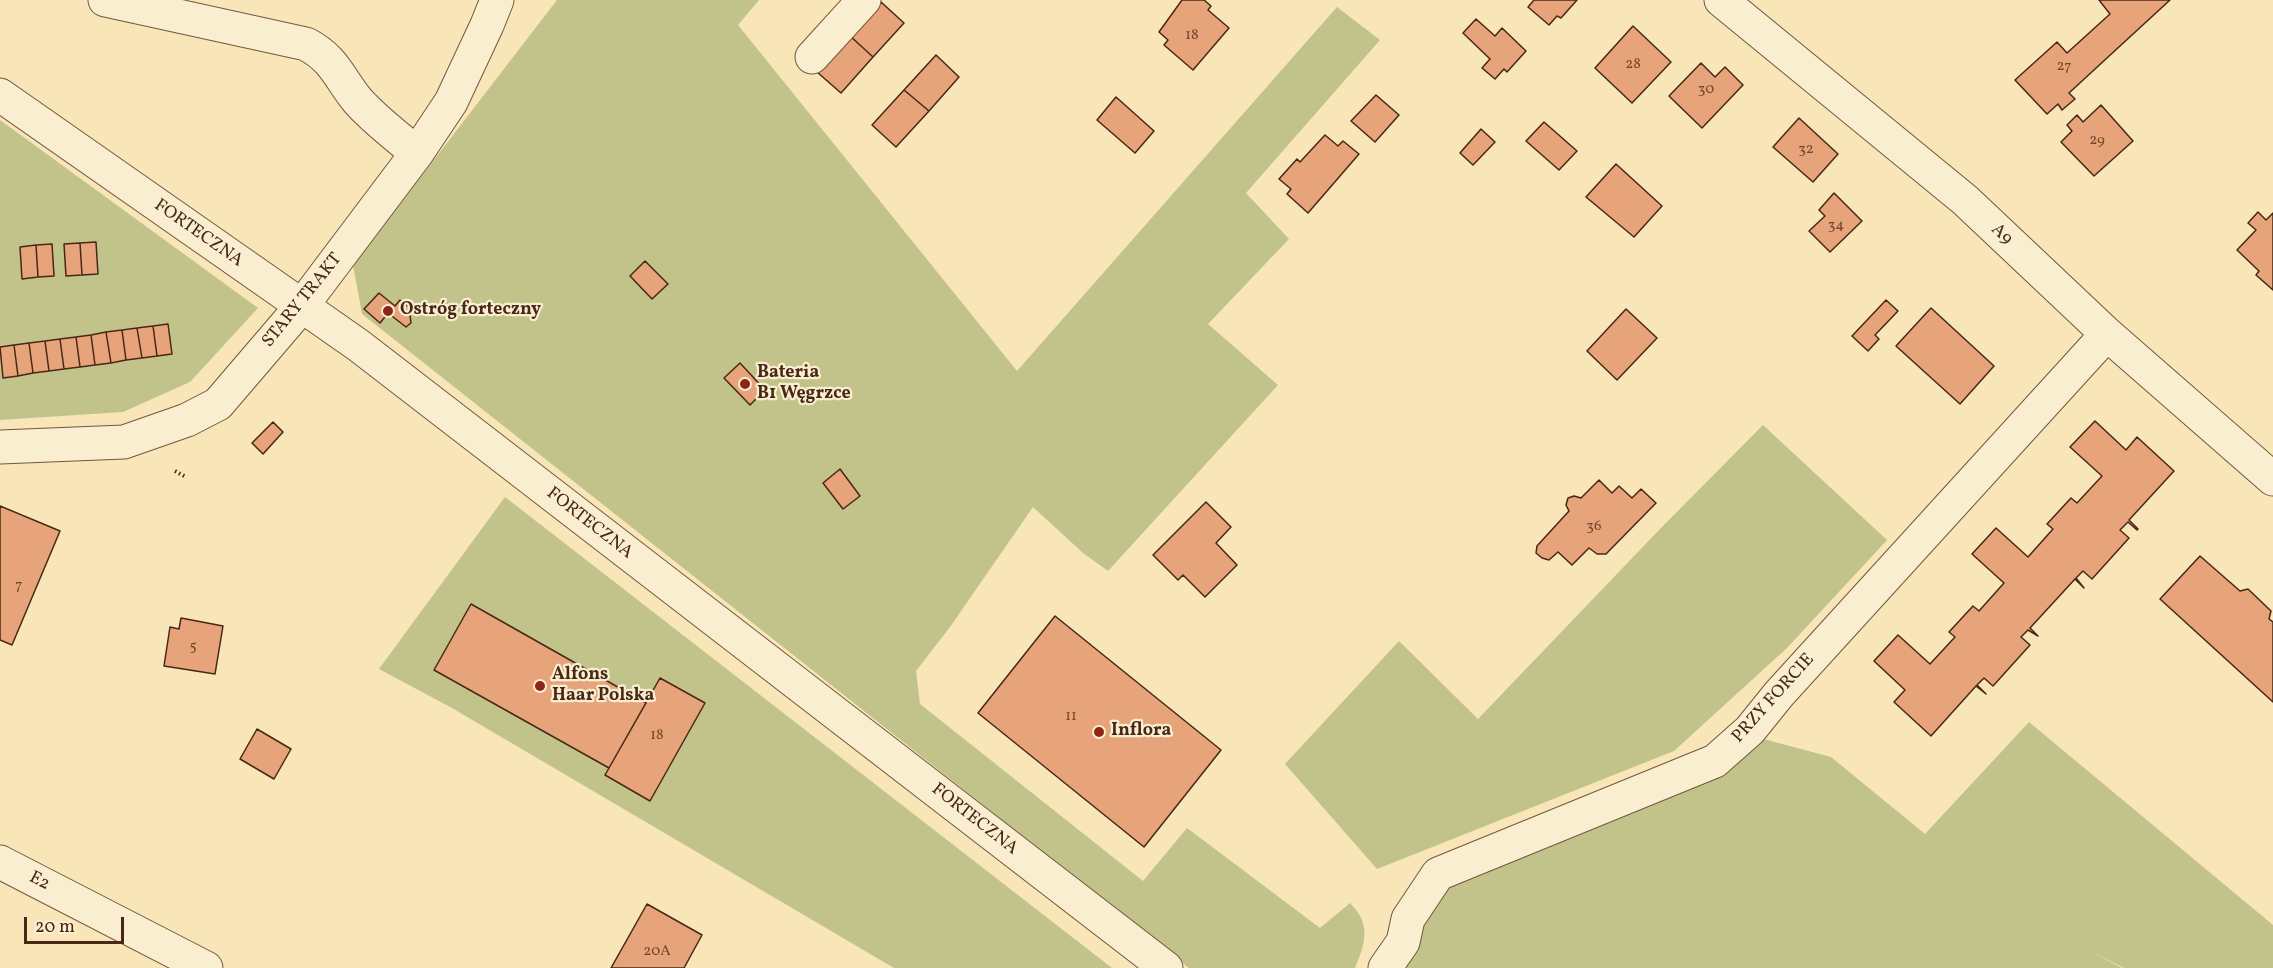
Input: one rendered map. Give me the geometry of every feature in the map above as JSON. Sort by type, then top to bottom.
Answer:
[{"type":"street","points":[[105,0],[158,6],[306,44],[322,52],[359,102],[417,153]]},
{"type":"street","name":"STARY TRAKT","points":[[0,447],[124,442],[187,420],[218,404],[301,307],[417,153],[451,102],[488,24],[496,0]]},
{"type":"street","points":[[812,57],[864,0]]},
{"type":"street","name":"A9","points":[[1721,0],[1965,200],[2107,333],[2273,479]]},
{"type":"street","name":"FORTECZNA","points":[[0,95],[358,345],[1166,968]]},
{"type":"street","name":"PRZY FORCIE","points":[[1385,968],[1403,942],[1408,919],[1438,874],[1715,761],[1750,730],[1779,694],[2107,333]]},
{"type":"street","name":"E2","points":[[0,862],[206,968]]},
{"type":"path","points":[[175,471],[186,477]]},
{"type":"green space","points":[[557,0],[759,0],[738,25],[1017,371],[1337,7],[1380,40],[1246,193],[1289,239],[1208,324],[1278,385],[1108,571],[1083,553],[1033,507],[950,627],[916,671],[920,704],[1143,881],[1187,828],[1320,928],[1350,903],[1357,911],[1364,926],[1364,942],[1355,968],[1189,968],[362,314],[353,265]]},
{"type":"green space","points":[[0,120],[258,308],[190,382],[123,412],[0,420]]},
{"type":"green space","points":[[1763,425],[1887,540],[1787,648],[1674,751],[1377,869],[1285,764],[1399,641],[1478,719]]},
{"type":"green space","points":[[505,497],[1112,968],[894,968],[452,708],[379,669]]},
{"type":"green space","points":[[2029,722],[2273,925],[2273,968],[2124,968],[2090,951],[2122,968],[1400,968],[1428,918],[1439,889],[1756,737],[1831,757],[1925,834]]},
{"type":"building","points":[[1182,0],[1204,0],[1211,6],[1208,10],[1229,28],[1193,70],[1164,45],[1168,40],[1159,32]]},
{"type":"building","points":[[1534,0],[1577,0],[1561,18],[1557,16],[1549,25],[1528,7]]},
{"type":"building","points":[[2099,0],[2170,0],[2069,93],[2075,99],[2062,110],[2058,104],[2047,114],[2015,80],[2057,42],[2067,53],[2110,14]]},
{"type":"building","points":[[881,2],[904,23],[873,57],[849,35]]},
{"type":"building","points":[[1476,19],[1495,36],[1502,28],[1526,51],[1507,72],[1504,69],[1495,79],[1482,68],[1490,59],[1463,33]]},
{"type":"building","points":[[1633,26],[1671,62],[1632,103],[1595,68]]},
{"type":"building","points":[[849,35],[873,57],[841,93],[817,72]]},
{"type":"building","points":[[936,55],[959,77],[929,111],[904,90]]},
{"type":"building","points":[[1701,63],[1715,77],[1725,67],[1743,85],[1702,128],[1669,96]]},
{"type":"building","points":[[904,90],[929,111],[896,147],[872,125]]},
{"type":"building","points":[[1376,95],[1399,115],[1375,142],[1351,121]]},
{"type":"building","points":[[1116,97],[1154,131],[1135,153],[1097,120]]},
{"type":"building","points":[[2101,105],[2133,141],[2094,176],[2061,142],[2072,131],[2067,125],[2077,115],[2083,122]]},
{"type":"building","points":[[1799,118],[1838,154],[1813,182],[1773,147]]},
{"type":"building","points":[[1544,122],[1577,151],[1559,170],[1526,141]]},
{"type":"building","points":[[1481,129],[1495,142],[1473,165],[1460,153]]},
{"type":"building","points":[[1325,135],[1338,146],[1343,141],[1359,154],[1308,213],[1287,194],[1291,189],[1279,179],[1297,159],[1300,162]]},
{"type":"building","points":[[1616,164],[1662,206],[1634,237],[1586,197]]},
{"type":"building","points":[[1834,193],[1862,221],[1830,252],[1809,231],[1825,216],[1819,210]]},
{"type":"building","points":[[2258,212],[2266,220],[2273,213],[2273,290],[2256,275],[2259,271],[2237,250],[2256,230],[2248,223]]},
{"type":"building","points":[[96,242],[98,274],[82,275],[80,243]]},
{"type":"building","points":[[80,243],[82,275],[66,276],[64,244]]},
{"type":"building","points":[[52,244],[54,276],[38,277],[36,245]]},
{"type":"building","points":[[36,245],[38,277],[22,279],[20,247]]},
{"type":"building","points":[[645,261],[668,284],[652,299],[630,276]]},
{"type":"building","name":"Ostróg forteczny","points":[[379,293],[395,306],[400,300],[409,307],[411,323],[406,327],[388,313],[380,323],[364,309]]},
{"type":"building","points":[[1886,300],[1898,311],[1875,335],[1879,339],[1868,351],[1852,336]]},
{"type":"building","points":[[1931,308],[1994,366],[1960,404],[1896,346]]},
{"type":"building","points":[[1626,309],[1657,338],[1617,380],[1587,351]]},
{"type":"building","points":[[168,324],[172,354],[157,356],[153,326]]},
{"type":"building","points":[[153,326],[157,356],[142,358],[137,328]]},
{"type":"building","points":[[137,328],[142,358],[126,360],[122,330]]},
{"type":"building","points":[[122,330],[126,360],[111,363],[106,332]]},
{"type":"building","points":[[106,332],[111,363],[95,365],[91,335]]},
{"type":"building","points":[[91,335],[95,365],[80,367],[76,337]]},
{"type":"building","points":[[76,337],[80,367],[64,369],[60,339]]},
{"type":"building","points":[[60,339],[64,369],[49,371],[45,341]]},
{"type":"building","points":[[45,341],[49,371],[33,373],[29,343]]},
{"type":"building","points":[[29,343],[33,373],[18,376],[14,345]]},
{"type":"building","points":[[14,345],[18,376],[3,378],[0,347]]},
{"type":"building","name":"Bateria B1 Węgrzce","points":[[740,363],[765,390],[750,405],[724,378]]},
{"type":"building","points":[[2095,421],[2126,450],[2137,437],[2174,471],[2129,520],[2138,529],[2128,522],[2120,530],[2129,538],[2092,579],[2083,571],[2076,578],[2084,588],[2075,579],[2030,628],[2038,636],[2028,630],[2021,637],[2030,645],[1993,686],[1984,678],[1977,685],[1986,694],[1976,686],[1931,736],[1894,702],[1905,690],[1874,661],[1898,635],[1930,664],[1955,637],[1949,632],[1973,606],[1979,611],[2004,583],[1972,554],[1996,528],[2028,557],[2053,529],[2047,524],[2071,498],[2077,503],[2102,476],[2070,447]]},
{"type":"building","points":[[273,422],[283,432],[263,454],[252,443]]},
{"type":"building","points":[[840,469],[860,496],[843,509],[823,483]]},
{"type":"building","points":[[1599,480],[1612,493],[1619,486],[1632,498],[1641,489],[1656,503],[1606,554],[1597,554],[1589,548],[1572,565],[1558,552],[1549,560],[1542,558],[1536,553],[1537,546],[1569,511],[1566,505],[1568,498],[1574,496],[1581,498]]},
{"type":"building","points":[[1206,502],[1231,527],[1216,543],[1237,565],[1205,597],[1183,575],[1178,580],[1153,555]]},
{"type":"building","points":[[0,506],[60,531],[12,645],[0,640]]},
{"type":"building","points":[[2200,556],[2240,591],[2248,589],[2271,611],[2269,619],[2273,622],[2273,702],[2160,599]]},
{"type":"building","name":"Alfons Haar Polska","points":[[471,604],[646,703],[609,768],[434,670]]},
{"type":"building","name":"Inflora","points":[[1055,616],[1221,750],[1144,847],[978,713]]},
{"type":"building","points":[[181,618],[223,626],[215,674],[164,666],[170,627],[179,629]]},
{"type":"building","name":"Alfons Haar Polska","points":[[660,678],[705,703],[650,801],[605,775]]},
{"type":"building","points":[[257,729],[291,749],[274,779],[240,759]]},
{"type":"building","points":[[647,904],[702,935],[684,968],[611,968]]},
{"type":"place","name":"Ostróg forteczny","points":[[388,311]]},
{"type":"place","name":"Bateria B1 Węgrzce","points":[[745,384]]},
{"type":"place","name":"Alfons Haar Polska","points":[[540,686]]},
{"type":"place","name":"Inflora","points":[[1099,732]]}]
